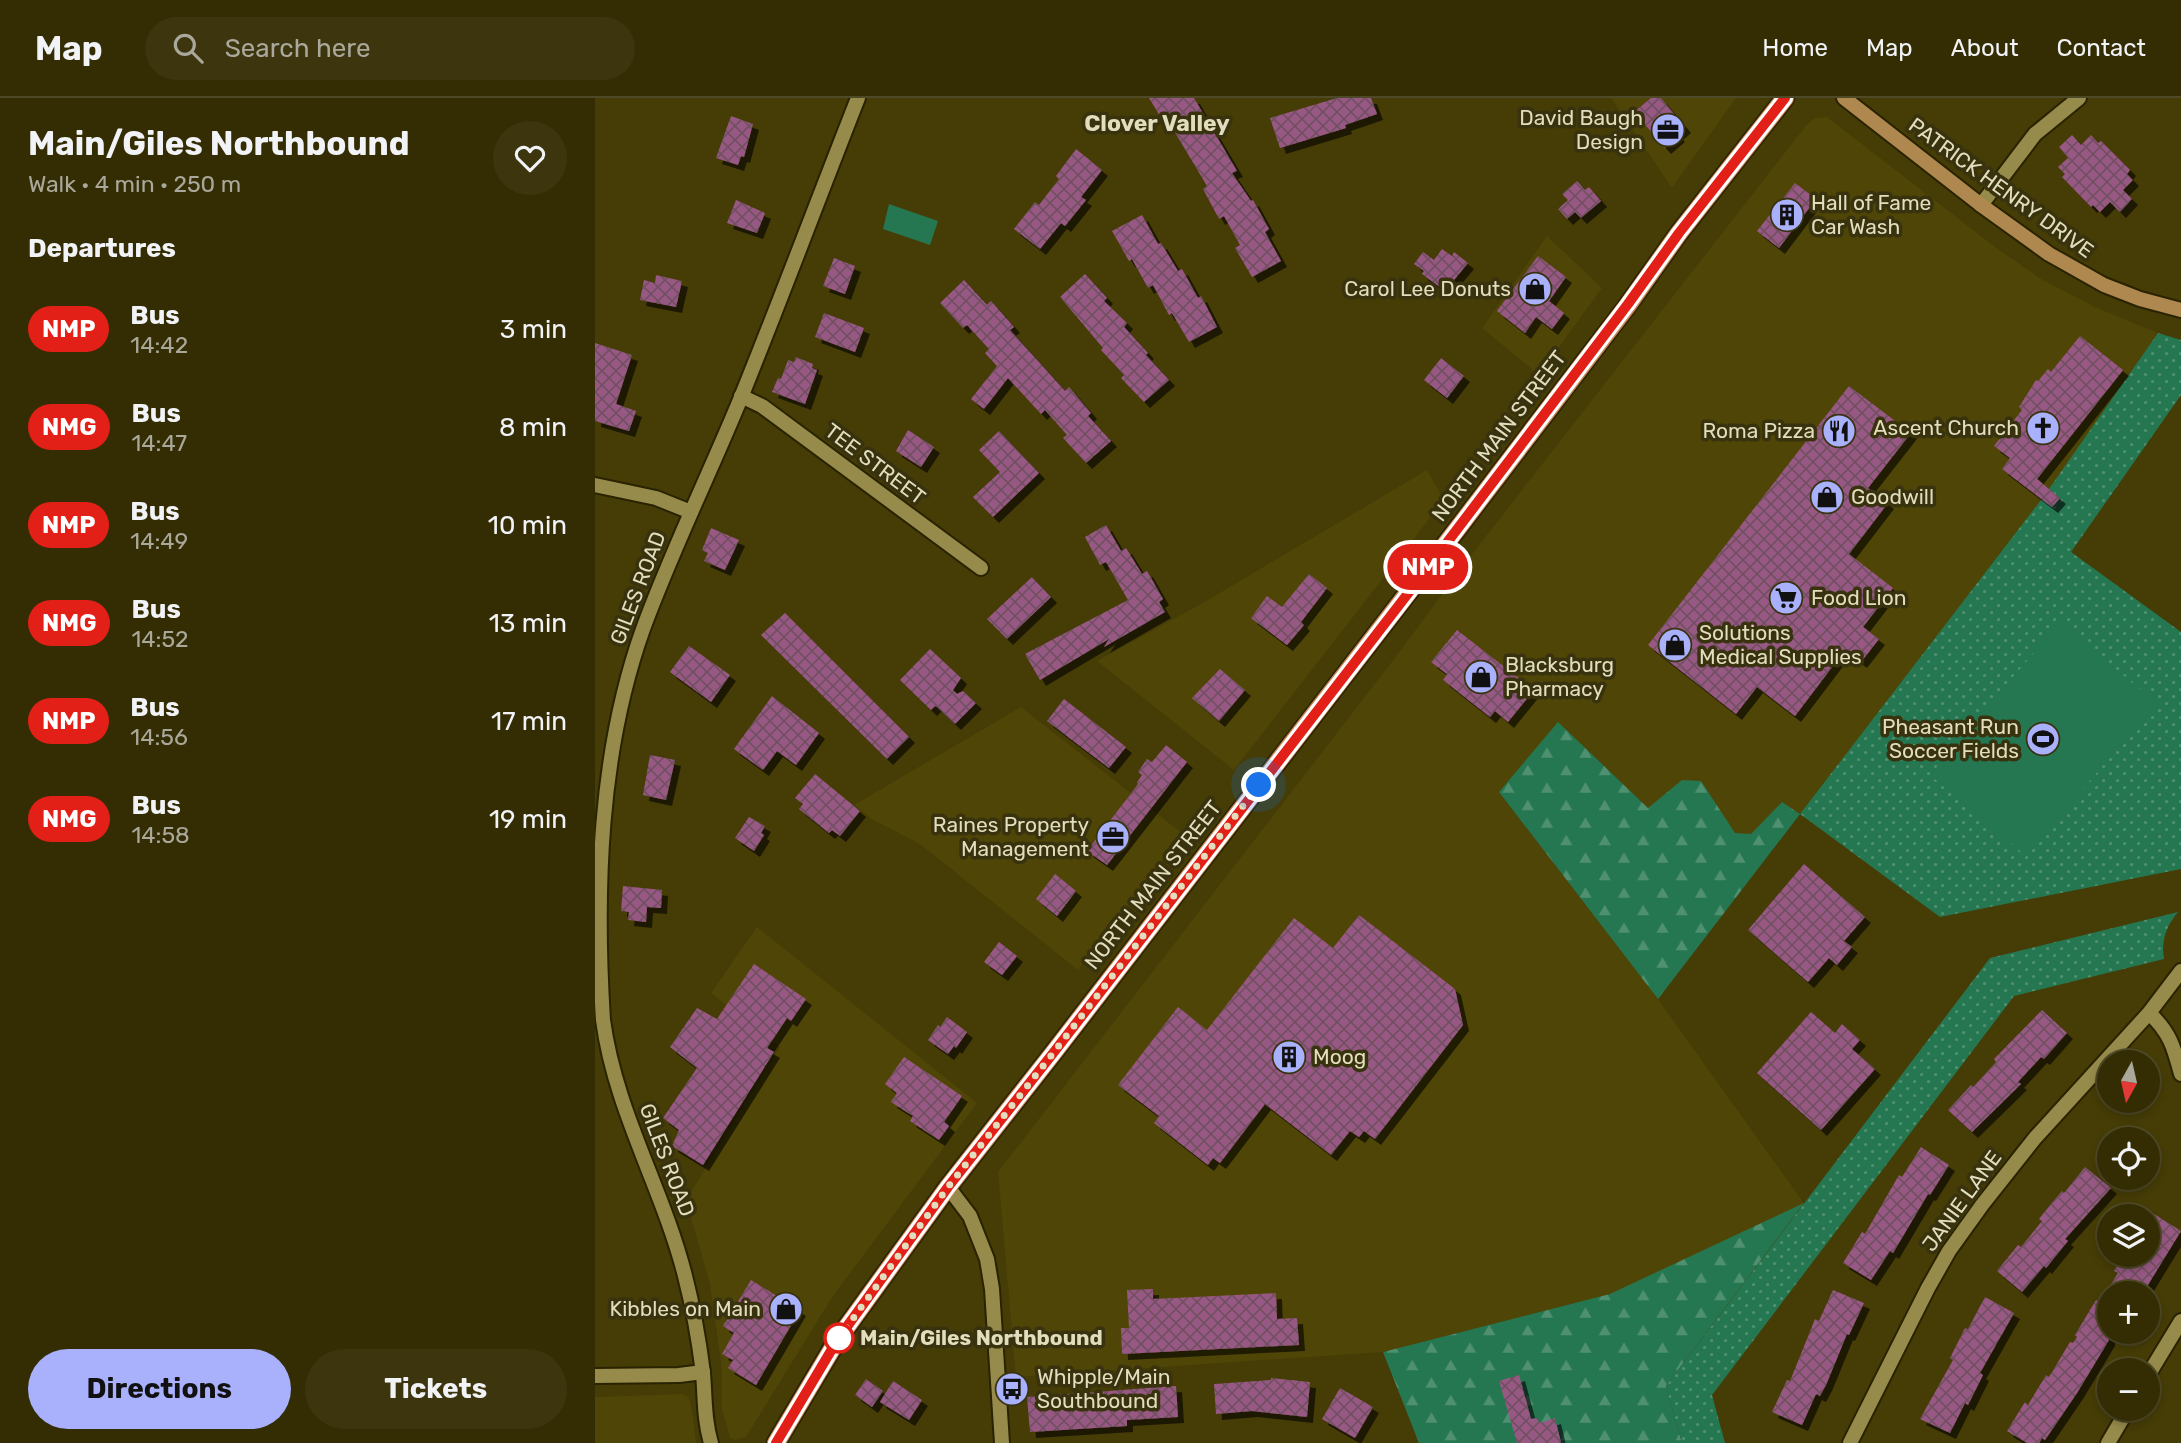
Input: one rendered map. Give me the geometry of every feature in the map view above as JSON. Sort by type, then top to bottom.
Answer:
[{"type":"main road","name":"NORTH MAIN STREET","points":[[776,1443],[838,1339],[948,1187],[1450,538],[1679,233],[1785,98]]},
{"type":"main road","name":"PATRICK HENRY DRIVE","points":[[1844,98],[1981,205],[2049,254],[2084,275],[2140,299],[2181,310]]},
{"type":"street","name":"GILES ROAD","points":[[711,1443],[692,1305],[677,1247],[626,1110],[606,1041],[598,984],[595,926],[602,811],[619,705],[643,629],[741,396],[858,98]]},
{"type":"street","points":[[1981,205],[2035,134],[2079,98]]},
{"type":"street","name":"TEE STREET","points":[[741,396],[762,406],[981,568]]},
{"type":"street","points":[[595,485],[656,498],[691,512]]},
{"type":"street","name":"JANIE LANE","points":[[1850,1443],[1949,1251],[1993,1189],[2035,1138],[2150,1013],[2181,971]]},
{"type":"street","points":[[2150,1013],[2172,1040],[2181,1074]]},
{"type":"street","points":[[948,1187],[970,1216],[987,1259],[992,1289],[1002,1443]]},
{"type":"street","points":[[2159,1358],[2181,1321]]},
{"type":"street","points":[[595,1376],[679,1375],[703,1372]]},
{"type":"street","points":[[2108,1443],[2121,1421]]},
{"type":"shaded area","points":[[1611,98],[1736,98],[1672,188]]},
{"type":"shaded area","points":[[1827,117],[1999,250],[2043,280],[2095,307],[2158,333],[2044,496],[1800,814],[1782,802],[1751,835],[1735,833],[1648,808],[1558,723],[1499,792],[1658,999],[1804,1203],[1666,1386],[1610,1294],[1383,1352],[1016,1377],[998,1172],[1472,554],[1808,123],[1815,118]]},
{"type":"shaded area","points":[[1547,236],[1602,288],[1539,375],[1482,328]]},
{"type":"shaded area","points":[[1427,470],[1444,500],[1234,770],[1097,661],[1201,604]]},
{"type":"shaded area","points":[[1021,707],[1183,834],[1078,970],[920,844],[873,820],[854,805]]},
{"type":"shaded area","points":[[757,927],[977,1103],[833,1296],[746,1437],[735,1440],[730,1438],[722,1409],[722,1370],[710,1284],[686,1200],[780,1047],[711,993]]},
{"type":"shaded area","points":[[683,1394],[691,1403],[696,1443],[595,1443],[595,1397]]},
{"type":"green space","points":[[889,204],[938,221],[930,245],[883,229]]},
{"type":"green space","points":[[2158,333],[2181,340],[2181,395],[2071,552],[2181,632],[2181,869],[1940,917],[1800,814],[2044,496]]},
{"type":"green space","name":"Pheasant Run Soccer Fields","points":[[2060,622],[2156,703],[2026,856],[1930,775]]},
{"type":"green space","points":[[1558,722],[1648,808],[1682,780],[1701,781],[1735,833],[1751,834],[1782,802],[1800,814],[1658,999],[1499,792]]},
{"type":"green space","points":[[2178,912],[2165,934],[2164,959],[2014,996],[1712,1395],[1725,1443],[1682,1443],[1666,1386],[1990,958]]},
{"type":"green space","points":[[1804,1203],[1666,1386],[1682,1443],[1419,1443],[1383,1352],[1610,1294]]},
{"type":"building","points":[[1149,98],[1194,98],[1237,171],[1232,173],[1251,201],[1253,200],[1269,229],[1265,232],[1281,261],[1252,277],[1235,248],[1240,245],[1224,216],[1219,219],[1203,189],[1207,186],[1167,119],[1163,121]]},
{"type":"building","points":[[1337,98],[1371,98],[1377,114],[1345,125],[1346,128],[1280,148],[1270,118]]},
{"type":"building","points":[[1651,98],[1661,98],[1685,127],[1665,148],[1634,112]]},
{"type":"building","points":[[731,116],[753,124],[744,157],[741,156],[738,165],[716,158]]},
{"type":"building","points":[[2072,135],[2081,145],[2091,135],[2098,143],[2101,141],[2130,170],[2127,174],[2133,180],[2123,190],[2132,199],[2120,212],[2110,202],[2100,212],[2093,205],[2091,207],[2062,177],[2065,174],[2058,167],[2068,158],[2059,147]]},
{"type":"building","points":[[1076,149],[1102,170],[1081,197],[1086,200],[1065,226],[1061,223],[1040,249],[1014,229],[1035,202],[1039,205],[1059,179],[1056,176]]},
{"type":"building","points":[[1577,181],[1585,190],[1589,187],[1601,201],[1581,218],[1575,212],[1567,219],[1558,209],[1568,200],[1562,194]]},
{"type":"building","name":"Hall of Fame Car Wash","points":[[1795,183],[1816,199],[1779,248],[1757,231]]},
{"type":"building","points":[[736,200],[765,213],[757,233],[727,223]]},
{"type":"building","points":[[1142,215],[1158,244],[1161,243],[1178,271],[1182,269],[1198,298],[1201,296],[1217,327],[1189,342],[1172,313],[1169,315],[1153,285],[1148,288],[1132,259],[1129,261],[1112,231]]},
{"type":"building","points":[[1442,249],[1452,256],[1454,252],[1468,263],[1445,291],[1422,274],[1424,271],[1414,264],[1423,252],[1434,260]]},
{"type":"building","name":"Carol Lee Donuts","points":[[1538,256],[1566,277],[1549,301],[1564,313],[1552,329],[1536,317],[1525,333],[1497,311]]},
{"type":"building","points":[[834,258],[855,266],[845,294],[823,286]]},
{"type":"building","points":[[1085,274],[1107,298],[1104,301],[1127,323],[1124,327],[1148,353],[1146,355],[1169,380],[1144,402],[1121,378],[1124,375],[1060,297]]},
{"type":"building","points":[[656,275],[682,281],[676,307],[640,300],[644,280],[655,283]]},
{"type":"building","points":[[964,280],[987,305],[991,301],[1014,327],[1010,330],[1065,391],[1069,387],[1091,413],[1088,416],[1111,441],[1086,463],[1063,438],[1067,435],[1045,410],[1041,414],[1008,378],[984,409],[971,399],[997,366],[985,353],[989,349],[967,325],[963,328],[940,303]]},
{"type":"building","points":[[824,313],[864,328],[855,352],[815,337]]},
{"type":"building","name":"Ascent Church","points":[[2080,336],[2123,370],[2037,479],[2060,498],[2052,507],[2002,469],[2010,458],[1994,446],[2022,410],[2019,407],[2036,380],[2048,369],[2051,372]]},
{"type":"building","points":[[595,343],[632,355],[616,404],[636,411],[629,431],[595,421]]},
{"type":"building","points":[[796,357],[813,364],[812,368],[817,370],[805,404],[772,392],[778,378],[781,379],[788,360],[794,362]]},
{"type":"building","points":[[1441,358],[1464,376],[1447,398],[1424,380]]},
{"type":"building","name":"Food Lion","points":[[1849,386],[1911,433],[1868,488],[1888,503],[1849,554],[1893,588],[1863,627],[1879,639],[1861,662],[1845,650],[1795,716],[1757,687],[1736,714],[1648,645]]},
{"type":"building","points":[[908,430],[934,447],[921,467],[896,451]]},
{"type":"building","points":[[999,431],[1039,473],[993,517],[973,497],[1000,472],[979,450]]},
{"type":"building","points":[[1106,525],[1121,551],[1126,548],[1142,574],[1147,571],[1163,599],[1159,602],[1165,612],[1104,647],[1109,639],[1040,680],[1025,654],[1128,600],[1106,562],[1100,565],[1085,537]]},
{"type":"building","points":[[711,528],[739,540],[725,570],[704,561],[708,553],[702,550]]},
{"type":"building","points":[[1309,574],[1327,588],[1301,622],[1304,625],[1287,645],[1251,618],[1267,596],[1282,607]]},
{"type":"building","points":[[1032,577],[1051,597],[1007,639],[987,619]]},
{"type":"building","points":[[785,613],[909,737],[887,759],[761,635]]},
{"type":"building","name":"Blacksburg Pharmacy","points":[[1457,630],[1534,690],[1508,722],[1495,711],[1490,717],[1443,680],[1447,674],[1431,662]]},
{"type":"building","points":[[689,646],[730,675],[711,702],[670,672]]},
{"type":"building","points":[[930,649],[961,678],[953,690],[957,694],[963,691],[976,703],[955,724],[937,707],[931,710],[900,680]]},
{"type":"building","points":[[1220,669],[1245,690],[1219,721],[1192,698]]},
{"type":"building","points":[[772,696],[819,733],[796,765],[777,751],[763,770],[734,749]]},
{"type":"building","points":[[1064,699],[1126,747],[1109,768],[1047,721]]},
{"type":"building","points":[[1166,745],[1187,762],[1107,865],[1087,851],[1138,784],[1142,775],[1138,772],[1147,759],[1152,762]]},
{"type":"building","points":[[650,755],[675,760],[666,800],[643,795]]},
{"type":"building","points":[[815,774],[860,811],[840,836],[832,830],[829,833],[799,809],[803,804],[795,798]]},
{"type":"building","points":[[749,817],[765,826],[761,833],[764,835],[754,851],[735,838]]},
{"type":"building","points":[[1804,864],[1865,917],[1844,941],[1852,947],[1837,965],[1829,958],[1808,982],[1748,930]]},
{"type":"building","points":[[1055,874],[1076,891],[1057,916],[1036,899]]},
{"type":"building","points":[[623,886],[662,890],[661,908],[647,907],[646,922],[628,920],[629,912],[621,911]]},
{"type":"building","name":"Moog","points":[[1359,915],[1455,989],[1463,1025],[1375,1139],[1364,1131],[1359,1137],[1350,1131],[1331,1155],[1265,1104],[1220,1163],[1213,1158],[1208,1165],[1154,1123],[1159,1116],[1118,1085],[1178,1007],[1207,1030],[1294,918],[1333,948]]},
{"type":"building","points":[[999,942],[1017,956],[1002,975],[984,962]]},
{"type":"building","points":[[754,964],[806,999],[791,1021],[787,1018],[767,1048],[774,1052],[703,1165],[672,1146],[679,1130],[663,1118],[697,1068],[670,1047],[697,1008],[717,1019]]},
{"type":"building","points":[[2042,1010],[2067,1033],[2044,1059],[2041,1057],[2018,1082],[2021,1084],[1972,1132],[1948,1110],[1971,1085],[1973,1087],[1996,1062],[1994,1059]]},
{"type":"building","points":[[1811,1012],[1835,1033],[1842,1024],[1860,1040],[1852,1049],[1875,1069],[1821,1130],[1757,1073]]},
{"type":"building","points":[[947,1017],[967,1032],[956,1048],[954,1046],[948,1054],[928,1040]]},
{"type":"building","points":[[904,1057],[962,1096],[944,1122],[949,1126],[939,1140],[910,1121],[913,1116],[891,1102],[897,1093],[885,1084]]},
{"type":"building","points":[[1921,1147],[1949,1165],[1930,1195],[1928,1194],[1893,1253],[1890,1251],[1871,1280],[1843,1263],[1862,1232],[1865,1234],[1899,1175],[1902,1177]]},
{"type":"building","points":[[2085,1167],[2097,1177],[2097,1190],[2109,1190],[2065,1239],[2068,1241],[2046,1268],[2044,1266],[2022,1292],[1997,1271],[2018,1245],[2021,1247],[2062,1191],[2064,1193]]},
{"type":"building","points":[[2160,1218],[2181,1231],[2160,1265]]},
{"type":"building","points":[[2116,1267],[2159,1267],[2150,1281],[2113,1281],[2118,1273],[2114,1271]]},
{"type":"building","points":[[751,1280],[800,1310],[756,1385],[728,1368],[733,1360],[722,1354],[734,1333],[723,1326]]},
{"type":"building","points":[[1153,1289],[1153,1299],[1276,1293],[1277,1319],[1297,1318],[1299,1345],[1122,1354],[1121,1328],[1129,1328],[1127,1290]]},
{"type":"building","points":[[1833,1290],[1864,1303],[1849,1335],[1847,1334],[1826,1385],[1820,1396],[1816,1394],[1802,1425],[1772,1412],[1787,1380],[1790,1381],[1815,1319],[1819,1321]]},
{"type":"building","points":[[1985,1297],[2014,1313],[1980,1373],[1983,1375],[1968,1405],[1965,1403],[1950,1433],[1920,1419],[1953,1360],[1950,1358],[1965,1328],[1968,1329]]},
{"type":"building","points":[[2096,1300],[2097,1344],[2107,1344],[2045,1440],[2042,1438],[2039,1443],[2027,1443],[2007,1431],[2025,1402],[2028,1405],[2046,1375],[2049,1377],[2070,1342],[2073,1343]]},
{"type":"building","points":[[1519,1375],[1531,1419],[1538,1418],[1539,1423],[1555,1418],[1561,1443],[1517,1443],[1499,1381]]},
{"type":"building","points":[[1271,1378],[1310,1382],[1307,1417],[1252,1411],[1216,1414],[1214,1384]]},
{"type":"building","points":[[866,1379],[883,1391],[872,1407],[855,1395]]},
{"type":"building","points":[[893,1381],[922,1400],[909,1420],[880,1402]]},
{"type":"building","points":[[1176,1386],[1178,1417],[1127,1420],[1127,1426],[1030,1432],[1027,1397]]},
{"type":"building","points":[[1340,1388],[1373,1407],[1355,1438],[1322,1419]]},
{"type":"bus line","name":"NMP","points":[[776,1443],[838,1339],[948,1187],[1430,565],[1679,233],[1785,98]]},
{"type":"place","name":"David Baugh Design","points":[[1668,130]]},
{"type":"place","name":"Hall of Fame Car Wash","points":[[1787,215]]},
{"type":"place","name":"Carol Lee Donuts","points":[[1535,289]]},
{"type":"place","name":"Ascent Church","points":[[2043,428]]},
{"type":"place","name":"Roma Pizza","points":[[1839,431]]},
{"type":"place","name":"Goodwill","points":[[1827,497]]},
{"type":"place","name":"Food Lion","points":[[1786,598]]},
{"type":"place","name":"Solutions Medical Supplies","points":[[1675,645]]},
{"type":"place","name":"Blacksburg Pharmacy","points":[[1481,677]]},
{"type":"place","name":"Pheasant Run Soccer Fields","points":[[2043,739]]},
{"type":"place","name":"Raines Property Management","points":[[1113,837]]},
{"type":"place","name":"Moog","points":[[1289,1057]]},
{"type":"place","name":"Kibbles on Main","points":[[786,1309]]},
{"type":"place","name":"Main/Giles Northbound","points":[[839,1338]]},
{"type":"place","name":"Whipple/Main Southbound","points":[[1012,1389]]},
{"type":"district","name":"Clover Valley","points":[[1157,123]]},
{"type":"route","points":[[839,1338],[948,1187],[1259,785]]}]
